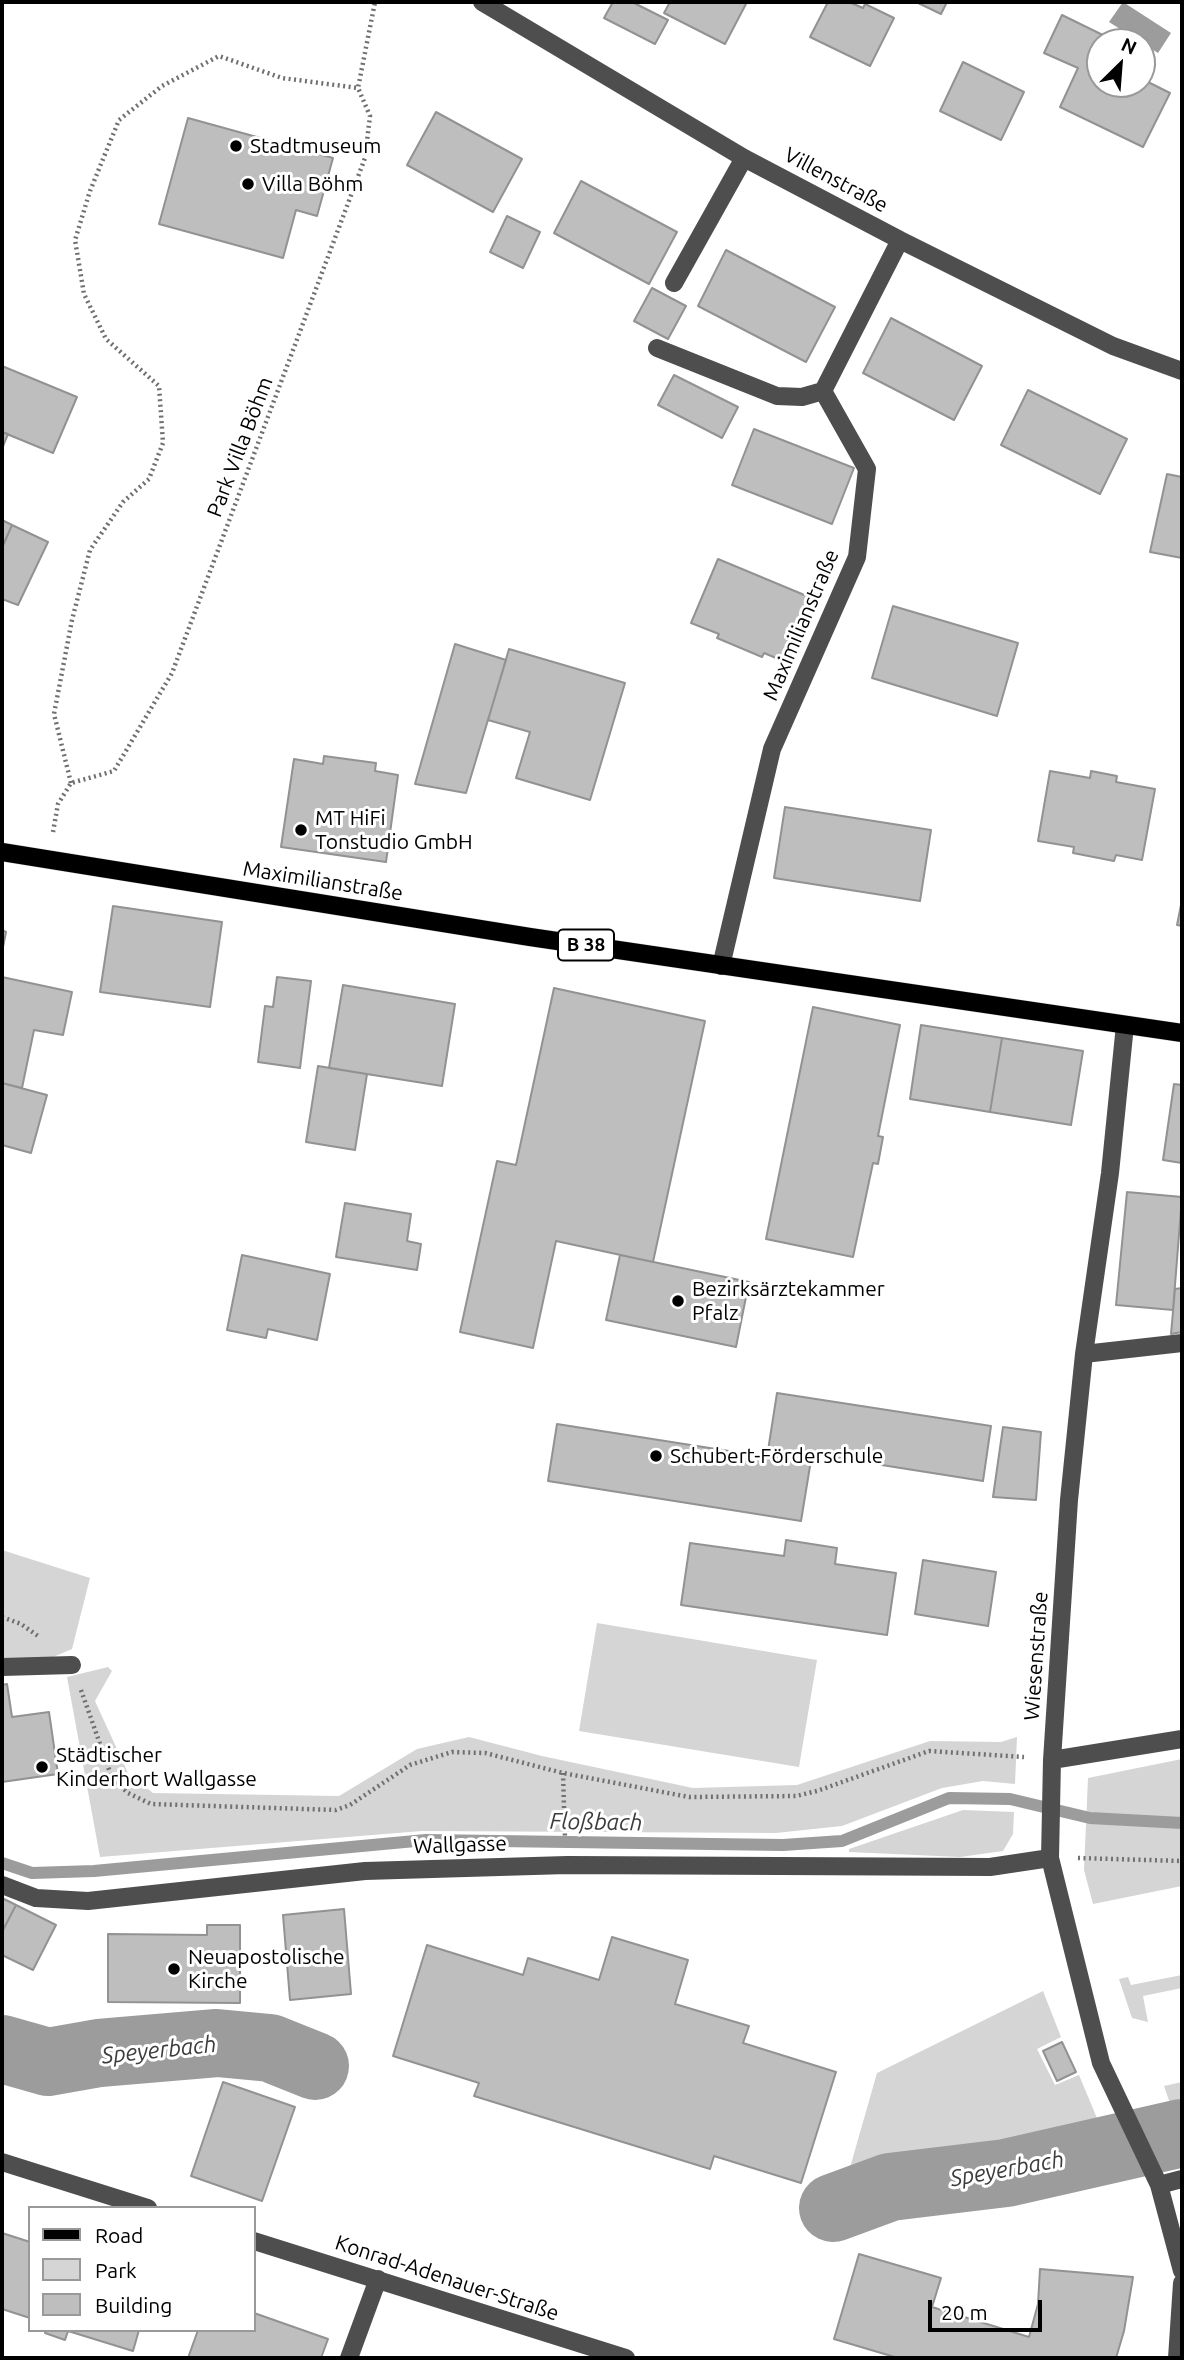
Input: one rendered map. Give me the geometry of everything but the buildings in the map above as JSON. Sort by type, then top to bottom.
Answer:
[{"type":"main road","name":"Maximilianstraße","points":[[2,852],[720,966],[1182,1033]]},
{"type":"street","name":"Villenstraße","points":[[482,2],[744,158],[900,240],[1113,346],[1182,371]]},
{"type":"street","points":[[674,283],[744,158]]},
{"type":"street","points":[[657,348],[777,396],[802,397],[823,391],[900,240]]},
{"type":"street","name":"Maximilianstraße","points":[[720,966],[772,748],[857,557],[867,469],[823,391]]},
{"type":"street","name":"Wiesenstraße","points":[[1125,1025],[1110,1173],[1084,1354],[1069,1500],[1052,1760],[1050,1858],[1101,2063],[1155,2177],[1182,2272]]},
{"type":"street","points":[[1084,1354],[1182,1343]]},
{"type":"street","points":[[2,1667],[72,1665]]},
{"type":"street","points":[[1052,1760],[1182,1739]]},
{"type":"street","name":"Wallgasse","points":[[2,1885],[36,1898],[89,1901],[365,1871],[567,1865],[990,1867],[1050,1858]]},
{"type":"street","points":[[2,2162],[142,2206]]},
{"type":"street","points":[[1155,2177],[1182,2179]]},
{"type":"street","name":"Konrad-Adenauer-Straße","points":[[256,2242],[626,2358]]},
{"type":"street","points":[[349,2358],[378,2279]]},
{"type":"street","points":[[1177,2358],[1182,2320],[1182,2283]]},
{"type":"path","name":"Park Villa Böhm","points":[[71,783],[114,771],[172,673],[365,158],[370,116],[358,88],[374,2]]},
{"type":"path","points":[[48,860],[58,804],[71,783],[54,714],[72,620],[90,550],[123,502],[149,479],[163,443],[159,386],[106,339],[84,294],[75,240],[95,179],[119,120],[162,86],[219,56],[282,78],[358,88]]},
{"type":"path","points":[[72,1665],[112,1778],[128,1793],[151,1804],[336,1810],[350,1805],[410,1765],[452,1752],[485,1753],[563,1773],[689,1797],[796,1796],[929,1751],[1052,1760]]},
{"type":"path","points":[[563,1773],[564,1829]]},
{"type":"path","points":[[1050,1858],[1182,1861]]},
{"type":"green space","points":[[2,1550],[90,1578],[72,1649],[46,1660],[2,1660]]},
{"type":"green space","points":[[597,1623],[817,1660],[799,1767],[579,1731]]},
{"type":"green space","points":[[108,1667],[112,1671],[95,1701],[128,1773],[153,1793],[339,1796],[417,1749],[469,1737],[542,1756],[693,1788],[797,1785],[930,1741],[1001,1742],[1017,1737],[1015,1784],[983,1781],[942,1788],[842,1826],[776,1833],[422,1831],[100,1857],[67,1677]]},
{"type":"green space","points":[[1182,1759],[1182,1886],[1093,1904],[1084,1870],[1088,1778]]},
{"type":"green space","points":[[963,1810],[1014,1812],[1013,1834],[1003,1851],[960,1857],[849,1852],[849,1849]]},
{"type":"green space","points":[[1182,1975],[1182,1988],[1143,1996],[1148,2022],[1132,2018],[1119,1979],[1128,1977],[1131,1985]]},
{"type":"green space","points":[[1043,1991],[1061,2037],[1037,2049],[1055,2085],[1079,2075],[1104,2135],[995,2159],[847,2178],[877,2073]]},
{"type":"green space","points":[[1182,2082],[1182,2138],[1164,2086]]},
{"type":"shaded area","points":[[1123,2],[1171,33],[1158,53],[1156,28],[1118,28],[1109,22]]},
{"type":"waterway","name":"Floßbach","points":[[2,1863],[32,1873],[94,1871],[426,1840],[783,1845],[842,1841],[949,1798],[1010,1799],[1090,1818],[1182,1823]]},
{"type":"waterway","name":"Speyerbach","points":[[2,2049],[48,2062],[99,2053],[217,2043],[270,2048],[315,2066]]},
{"type":"waterway","name":"Speyerbach","points":[[833,2208],[890,2187],[1006,2173],[1182,2133]]},
{"type":"place","name":"Stadtmuseum","points":[[236,146]]},
{"type":"place","name":"Villa Böhm","points":[[248,184]]},
{"type":"place","name":"MT HiFi Tonstudio GmbH","points":[[301,830]]},
{"type":"place","name":"Bezirksärztekammer Pfalz","points":[[678,1301]]},
{"type":"place","name":"Schubert-Förderschule","points":[[656,1456]]},
{"type":"place","name":"Städtischer Kinderhort Wallgasse","points":[[42,1767]]},
{"type":"place","name":"Neuapostolische Kirche","points":[[174,1969]]}]
